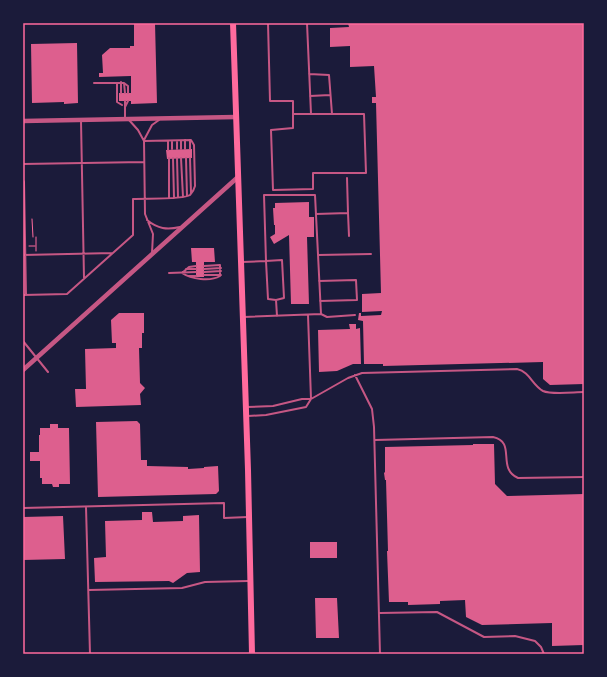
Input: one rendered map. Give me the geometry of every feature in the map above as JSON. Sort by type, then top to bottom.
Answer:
[{"type":"main road","points":[[234,23],[252,654]]},
{"type":"street","points":[[23,121],[236,117]]},
{"type":"street","points":[[23,370],[238,177]]},
{"type":"lane","points":[[268,23],[270,101],[293,101],[293,114],[293,128],[271,130],[273,190],[313,189],[313,173],[366,173],[364,114],[293,114]]},
{"type":"lane","points":[[307,23],[311,114]]},
{"type":"lane","points":[[309,74],[329,75],[332,114]]},
{"type":"lane","points":[[121,82],[123,93],[124,83]]},
{"type":"lane","points":[[94,83],[121,82],[128,86],[128,93]]},
{"type":"lane","points":[[117,83],[117,102],[125,107]]},
{"type":"lane","points":[[310,96],[330,95]]},
{"type":"lane","points":[[122,105],[125,101],[126,119],[138,130],[144,141]]},
{"type":"lane","points":[[152,254],[153,234],[146,220],[145,214],[144,141],[152,125],[163,118]]},
{"type":"lane","points":[[80,120],[84,279]]},
{"type":"lane","points":[[168,140],[168,150]]},
{"type":"lane","points":[[172,140],[172,150]]},
{"type":"lane","points":[[177,140],[177,150]]},
{"type":"lane","points":[[181,140],[181,149]]},
{"type":"lane","points":[[185,140],[185,149]]},
{"type":"lane","points":[[144,141],[190,140]]},
{"type":"lane","points":[[190,140],[190,149]]},
{"type":"lane","points":[[23,295],[67,294],[133,235],[132,199],[174,198],[191,194],[195,186],[194,145],[190,140]]},
{"type":"lane","points":[[168,158],[169,198]]},
{"type":"lane","points":[[173,158],[174,198]]},
{"type":"lane","points":[[177,158],[178,197]]},
{"type":"lane","points":[[182,158],[183,197]]},
{"type":"lane","points":[[186,158],[187,196]]},
{"type":"lane","points":[[190,158],[191,194]]},
{"type":"lane","points":[[23,164],[144,162]]},
{"type":"lane","points":[[347,178],[349,236]]},
{"type":"lane","points":[[23,180],[26,295]]},
{"type":"lane","points":[[241,262],[266,261],[282,260],[284,298],[268,300],[266,261],[264,195],[315,195],[321,314]]},
{"type":"lane","points":[[316,214],[348,213]]},
{"type":"lane","points":[[146,220],[160,228],[166,229],[183,227]]},
{"type":"lane","points":[[24,255],[113,253]]},
{"type":"lane","points":[[318,255],[371,254]]},
{"type":"lane","points":[[182,272],[186,276],[194,279],[219,278],[221,271],[220,265],[204,266]]},
{"type":"lane","points":[[182,272],[191,266],[196,266]]},
{"type":"lane","points":[[169,273],[196,271],[186,269]]},
{"type":"lane","points":[[204,270],[221,271]]},
{"type":"lane","points":[[204,275],[221,271]]},
{"type":"lane","points":[[186,276],[196,276]]},
{"type":"lane","points":[[319,281],[356,280],[357,300],[320,301]]},
{"type":"lane","points":[[276,300],[277,316]]},
{"type":"lane","points":[[242,317],[321,314],[327,317],[355,315]]},
{"type":"lane","points":[[246,416],[266,415],[306,407],[311,399],[308,315]]},
{"type":"lane","points":[[23,341],[48,372]]},
{"type":"lane","points":[[246,407],[273,406],[302,399],[311,399],[355,375],[362,373],[517,369],[526,373],[540,388],[548,393],[584,392]]},
{"type":"lane","points":[[355,375],[372,409],[375,440],[380,654]]},
{"type":"lane","points":[[375,440],[493,437],[502,441],[505,446],[507,467],[512,475],[518,478],[584,477]]},
{"type":"lane","points":[[23,508],[224,503],[224,518],[249,517]]},
{"type":"lane","points":[[86,507],[90,654]]},
{"type":"lane","points":[[89,590],[182,588],[205,582],[250,580]]},
{"type":"lane","points":[[380,613],[437,612],[484,637],[515,636],[535,642],[541,647],[544,654]]},
{"type":"path","points":[[32,219],[33,237]]},
{"type":"path","points":[[36,237],[36,255]]},
{"type":"building","points":[[134,23],[155,23],[157,103],[131,104],[131,101],[119,101],[119,93],[131,93],[131,76],[99,77],[99,73],[103,73],[102,55],[110,48],[130,48],[130,46],[134,46]]},
{"type":"building","points":[[348,23],[584,23],[584,384],[550,385],[543,379],[543,362],[383,366],[383,364],[364,364],[363,321],[358,320],[359,313],[361,313],[361,316],[381,315],[382,311],[362,312],[362,294],[381,293],[376,103],[372,103],[372,97],[376,97],[374,66],[350,67],[350,46],[330,47],[330,28],[349,27]]},
{"type":"building","points":[[77,43],[78,103],[32,103],[31,44]]},
{"type":"building","points":[[192,149],[192,158],[167,159],[166,150]]},
{"type":"building","points":[[309,202],[309,217],[314,217],[314,237],[307,237],[309,304],[291,304],[289,235],[274,244],[270,237],[275,234],[273,208],[275,208],[275,203]]},
{"type":"building","points":[[191,248],[214,248],[215,262],[204,262],[204,277],[196,277],[196,262],[192,262]]},
{"type":"building","points":[[119,313],[144,313],[142,348],[139,348],[140,383],[145,388],[140,394],[141,405],[76,407],[75,389],[86,389],[85,349],[116,348],[116,343],[112,343],[111,320]]},
{"type":"building","points":[[349,324],[356,324],[356,329],[360,328],[361,364],[353,364],[337,371],[319,372],[318,330],[350,329]]},
{"type":"building","points":[[137,421],[140,424],[141,460],[147,460],[147,466],[188,467],[188,469],[218,466],[219,491],[216,494],[98,497],[96,422]]},
{"type":"building","points":[[50,424],[58,424],[58,428],[69,428],[70,484],[59,484],[59,487],[53,487],[52,484],[42,484],[42,478],[40,478],[40,461],[30,461],[30,452],[39,452],[40,428],[50,428]]},
{"type":"building","points":[[494,444],[495,484],[507,496],[584,494],[584,645],[552,646],[552,623],[482,625],[466,617],[465,600],[440,601],[440,604],[408,605],[408,602],[389,602],[386,480],[384,473],[385,447]]},
{"type":"building","points":[[142,512],[152,512],[153,522],[183,521],[183,516],[199,515],[200,572],[187,573],[173,583],[169,581],[95,582],[94,558],[106,557],[105,521],[142,520]]},
{"type":"building","points":[[63,516],[65,559],[23,560],[23,517]]},
{"type":"building","points":[[310,542],[337,542],[337,558],[310,558]]},
{"type":"building","points":[[315,598],[337,598],[339,638],[316,638]]}]
